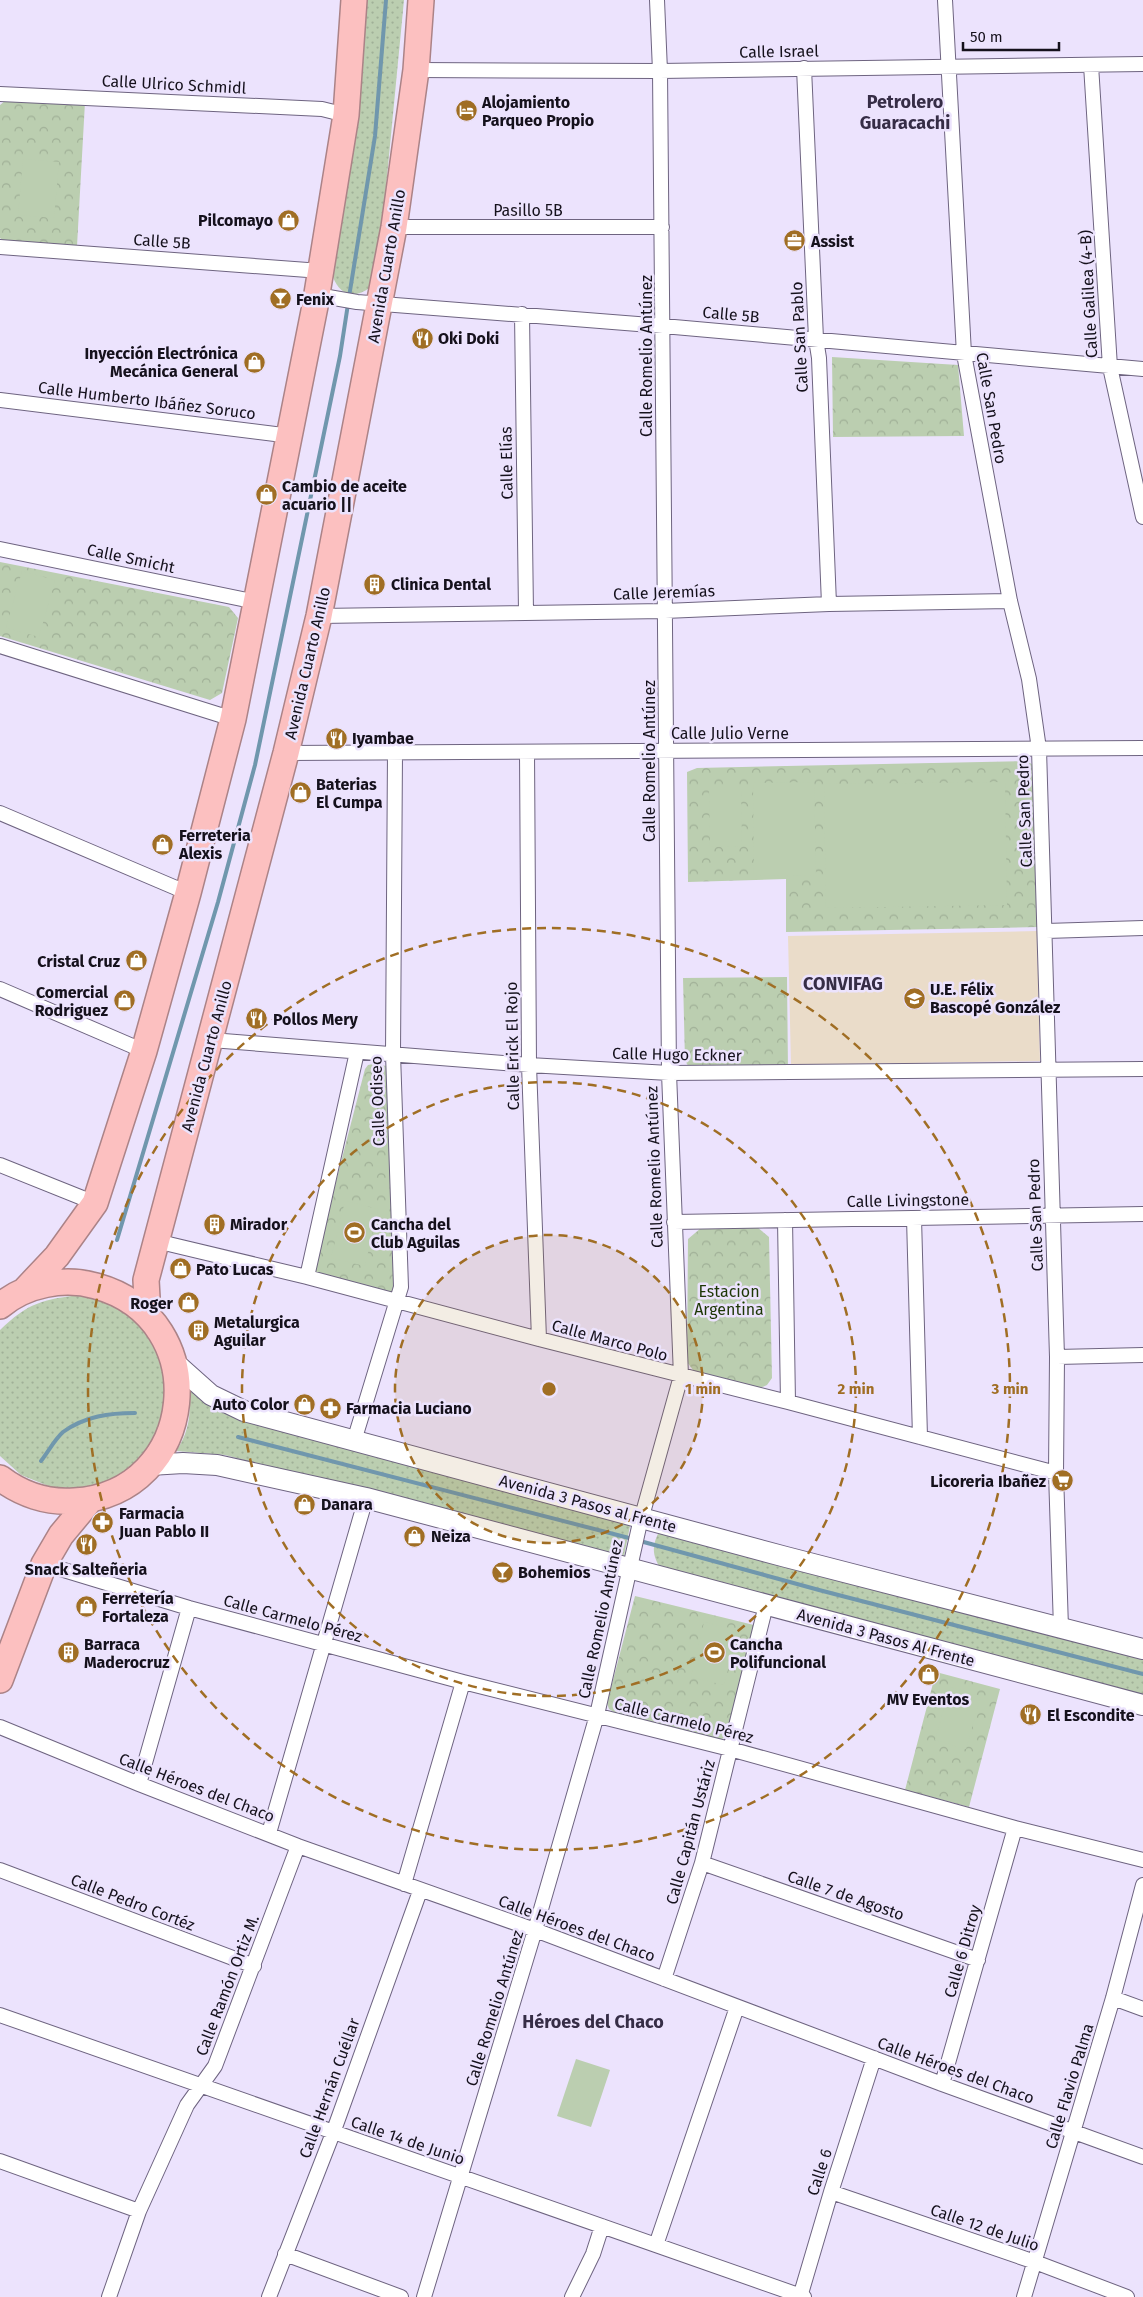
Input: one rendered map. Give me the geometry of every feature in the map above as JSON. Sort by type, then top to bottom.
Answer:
[{"type":"highway","points":[[9,1298],[57,1256],[95,1204],[144,1051],[188,893],[232,719],[290,436],[328,297],[321,270],[346,115],[354,0]]},
{"type":"highway","name":"Avenida Cuarto Anillo","points":[[148,1316],[146,1280],[286,753],[319,616],[368,302],[394,227],[416,70],[421,0]]},
{"type":"highway","points":[[0,1478],[20,1490],[46,1499],[69,1501],[91,1499],[123,1487],[150,1465],[163,1447],[175,1417],[178,1384],[174,1362],[164,1338],[148,1316],[119,1295],[85,1284],[54,1283],[9,1298]]},
{"type":"highway","points":[[0,1680],[44,1564],[61,1535],[91,1499]]},
{"type":"main road","name":"Avenida 3 Pasos al Frente","points":[[174,1362],[211,1395],[244,1412],[640,1522],[1061,1628]]},
{"type":"main road","points":[[150,1465],[183,1463],[217,1465],[366,1498],[631,1562]]},
{"type":"main road","name":"Avenida 3 Pasos Al Frente","points":[[631,1562],[766,1604],[1143,1705]]},
{"type":"main road","points":[[1061,1628],[1143,1649]]},
{"type":"street","name":"Calle Romelio Antúnez","points":[[424,2297],[462,2178],[597,1715],[640,1522],[681,1376],[669,1073],[662,227],[657,0]]},
{"type":"street","name":"Calle San Pedro","points":[[946,0],[947,66],[964,354],[1010,602],[1029,679],[1039,749],[1046,930],[1051,1215],[1057,1357],[1056,1473],[1061,1628]]},
{"type":"street","name":"Calle Israel","points":[[416,70],[660,71],[1143,64]]},
{"type":"street","name":"Calle Galilea (4-B)","points":[[1091,65],[1110,367],[1143,516]]},
{"type":"street","name":"Calle San Pablo","points":[[804,68],[829,604]]},
{"type":"street","name":"Calle Ulrico Schmidl","points":[[0,94],[322,110],[346,115]]},
{"type":"street","name":"Pasillo 5B","points":[[394,227],[662,227]]},
{"type":"street","name":"Calle 5B","points":[[0,247],[321,270]]},
{"type":"street","name":"Calle 5B","points":[[328,297],[1143,369]]},
{"type":"street","name":"Calle Elías","points":[[522,314],[526,612]]},
{"type":"street","name":"Calle Humberto Ibáñez Soruco","points":[[0,400],[290,436]]},
{"type":"street","name":"Calle Smicht","points":[[0,549],[256,602]]},
{"type":"street","name":"Calle Jeremías","points":[[319,616],[665,611],[829,604],[1010,602]]},
{"type":"street","points":[[0,646],[232,719]]},
{"type":"street","name":"Calle Julio Verne","points":[[286,753],[1143,748]]},
{"type":"street","name":"Calle Odiseo","points":[[354,1441],[395,1301],[401,1287],[393,1054],[395,752]]},
{"type":"street","name":"Calle Erick El Rojo","points":[[527,752],[529,1065],[539,1339]]},
{"type":"street","points":[[0,813],[188,893]]},
{"type":"street","points":[[1046,930],[1143,928]]},
{"type":"street","points":[[0,989],[144,1051]]},
{"type":"street","name":"Calle Hugo Eckner","points":[[211,1040],[529,1065],[669,1073],[1049,1071],[1143,1068]]},
{"type":"street","points":[[307,1277],[357,1052]]},
{"type":"street","points":[[0,1165],[95,1204]]},
{"type":"street","name":"Calle Livingstone","points":[[674,1222],[1143,1214]]},
{"type":"street","points":[[914,1218],[920,1437]]},
{"type":"street","points":[[785,1220],[788,1402]]},
{"type":"street","name":"Calle Marco Polo","points":[[156,1241],[307,1277],[1056,1473]]},
{"type":"street","points":[[1057,1357],[1143,1355]]},
{"type":"street","points":[[268,1833],[366,1498]]},
{"type":"street","name":"Calle Carmelo Pérez","points":[[44,1564],[189,1608],[463,1682],[730,1749],[1015,1828],[1143,1860]]},
{"type":"street","name":"Calle Capitán Ustáriz","points":[[664,1980],[702,1864],[766,1604]]},
{"type":"street","points":[[139,1784],[189,1608]]},
{"type":"street","points":[[404,1884],[463,1682]]},
{"type":"street","name":"Calle Héroes del Chaco","points":[[0,1728],[298,1846],[420,1891],[535,1930],[942,2084],[1143,2157]]},
{"type":"street","name":"Calle 6 Ditroy","points":[[942,2084],[1015,1828]]},
{"type":"street","name":"Calle Ramón Ortiz M.","points":[[109,2297],[139,2211],[187,2105],[216,2066],[298,1846]]},
{"type":"street","name":"Calle 7 de Agosto","points":[[702,1864],[978,1960]]},
{"type":"street","name":"Calle Pedro Cortéz","points":[[0,1870],[254,1966]]},
{"type":"street","name":"Calle Flavio Palma","points":[[1024,2297],[1113,1998],[1143,1885]]},
{"type":"street","name":"Calle Hernán Cuéllar","points":[[269,2297],[333,2133],[420,1891]]},
{"type":"street","points":[[1113,1998],[1143,2009]]},
{"type":"street","points":[[656,2245],[737,2007]]},
{"type":"street","name":"Calle 14 de Junio","points":[[0,2016],[802,2296]]},
{"type":"street","name":"Calle 6","points":[[802,2296],[831,2192],[874,2058]]},
{"type":"street","points":[[0,2161],[139,2211]]},
{"type":"street","name":"Calle 12 de Julio","points":[[831,2192],[1034,2262],[1127,2297]]},
{"type":"street","points":[[572,2297],[592,2254],[602,2226]]},
{"type":"street","points":[[285,2254],[401,2297]]},
{"type":"shaded area","name":"U.E. Félix Bascopé González","points":[[1037,931],[1040,1061],[791,1065],[788,936]]},
{"type":"green space","points":[[365,0],[404,0],[377,280],[365,290],[353,294],[342,290],[333,277],[357,126]]},
{"type":"green space","points":[[6,100],[85,102],[77,246],[4,241],[0,238],[0,105]]},
{"type":"green space","points":[[23,159],[59,162],[54,218],[18,215]]},
{"type":"green space","points":[[832,357],[958,365],[964,436],[833,437]]},
{"type":"green space","points":[[0,562],[229,607],[238,618],[222,693],[210,700],[0,636]]},
{"type":"green space","points":[[22,571],[55,580],[39,637],[6,628]]},
{"type":"green space","points":[[1027,761],[1036,767],[1038,927],[786,932],[786,879],[688,882],[687,772],[697,768]]},
{"type":"green space","points":[[814,782],[816,875],[754,876],[753,783]]},
{"type":"green space","points":[[1005,782],[1007,905],[826,908],[824,784]]},
{"type":"green space","points":[[709,790],[741,790],[742,846],[710,847]]},
{"type":"green space","points":[[787,977],[788,1071],[691,1070],[685,1061],[683,978]]},
{"type":"green space","points":[[368,1065],[387,1066],[395,1291],[391,1292],[316,1274],[315,1263],[365,1069]]},
{"type":"green space","name":"Cancha del Club Aguilas","points":[[345,1201],[378,1209],[365,1266],[331,1258]]},
{"type":"green space","name":"Estacion Argentina","points":[[757,1227],[769,1237],[772,1378],[767,1385],[760,1388],[702,1374],[693,1370],[687,1362],[688,1239],[701,1228]]},
{"type":"green space","points":[[81,1295],[112,1303],[140,1320],[160,1345],[171,1407],[141,1461],[114,1480],[83,1489],[51,1487],[21,1475],[0,1456],[0,1330],[19,1314],[37,1304],[56,1298]]},
{"type":"green space","points":[[189,1388],[223,1413],[631,1521],[624,1556],[615,1559],[225,1455],[176,1451],[187,1429],[190,1405]]},
{"type":"green space","points":[[660,1530],[1143,1654],[1143,1697],[662,1571],[656,1561],[654,1551],[655,1541]]},
{"type":"green space","points":[[635,1596],[758,1626],[729,1734],[724,1738],[718,1740],[615,1713],[609,1709],[607,1703]]},
{"type":"green space","name":"Cancha Polifuncional","points":[[704,1622],[738,1630],[724,1685],[691,1677]]},
{"type":"green space","points":[[936,1672],[1000,1689],[969,1807],[905,1790]]},
{"type":"green space","points":[[950,1687],[981,1696],[966,1749],[935,1740]]},
{"type":"green space","points":[[576,2059],[610,2070],[591,2127],[557,2116]]},
{"type":"waterway","points":[[349,297],[375,136],[386,0]]},
{"type":"waterway","points":[[117,1240],[218,902],[255,765],[340,356],[348,304]]},
{"type":"waterway","points":[[41,1461],[60,1435],[80,1422],[98,1416],[135,1413]]},
{"type":"waterway","points":[[238,1437],[633,1539]]},
{"type":"waterway","points":[[640,1541],[819,1590],[1143,1674]]},
{"type":"place","name":"Alojamiento Parqueo Propio","points":[[466,111]]},
{"type":"place","name":"Pilcomayo","points":[[289,220]]},
{"type":"place","name":"Assist","points":[[795,241]]},
{"type":"place","name":"Fenix","points":[[280,299]]},
{"type":"place","name":"Oki Doki","points":[[422,338]]},
{"type":"place","name":"Inyección Electrónica Mecánica General","points":[[254,362]]},
{"type":"place","name":"Cambio de aceite acuario ||","points":[[266,495]]},
{"type":"place","name":"Clinica Dental","points":[[375,584]]},
{"type":"place","name":"Iyambae","points":[[336,738]]},
{"type":"place","name":"Baterias El Cumpa","points":[[300,793]]},
{"type":"place","name":"Ferreteria Alexis","points":[[163,844]]},
{"type":"place","name":"Cristal Cruz","points":[[136,961]]},
{"type":"place","name":"U.E. Félix Bascopé González","points":[[914,998]]},
{"type":"place","name":"Comercial Rodriguez","points":[[124,1001]]},
{"type":"place","name":"Pollos Mery","points":[[257,1019]]},
{"type":"place","name":"Mirador","points":[[214,1224]]},
{"type":"place","name":"Cancha del Club Aguilas","points":[[355,1233]]},
{"type":"place","name":"Pato Lucas","points":[[180,1269]]},
{"type":"place","name":"Roger","points":[[189,1303]]},
{"type":"place","name":"Metalurgica Aguilar","points":[[198,1331]]},
{"type":"place","name":"Auto Color","points":[[305,1404]]},
{"type":"place","name":"Farmacia Luciano","points":[[330,1408]]},
{"type":"place","name":"Licoreria Ibañez","points":[[1062,1481]]},
{"type":"place","name":"Danara","points":[[305,1504]]},
{"type":"place","name":"Farmacia Juan Pablo II","points":[[103,1522]]},
{"type":"place","name":"Neiza","points":[[415,1536]]},
{"type":"place","name":"Snack Salteñeria","points":[[86,1545]]},
{"type":"place","name":"Bohemios","points":[[502,1572]]},
{"type":"place","name":"Ferretería Fortaleza","points":[[86,1607]]},
{"type":"place","name":"Barraca Maderocruz","points":[[68,1653]]},
{"type":"place","name":"Cancha Polifuncional","points":[[714,1653]]},
{"type":"place","name":"MV Eventos","points":[[928,1675]]},
{"type":"place","name":"El Escondite","points":[[1031,1715]]},
{"type":"district","name":"Petrolero Guaracachi","points":[[905,112]]},
{"type":"district","name":"CONVIFAG","points":[[843,984]]},
{"type":"district","name":"Héroes del Chaco","points":[[593,2022]]}]
